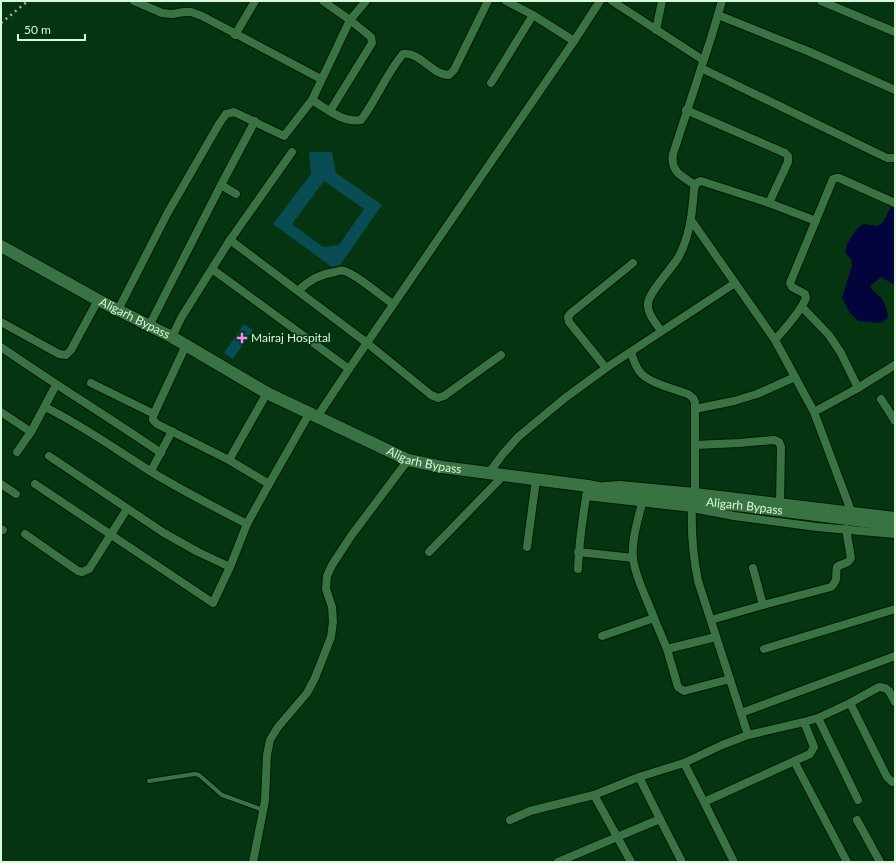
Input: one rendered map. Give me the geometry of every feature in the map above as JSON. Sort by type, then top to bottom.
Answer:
[{"type":"main road","name":"Aligarh Bypass","points":[[1,246],[98,300],[172,337],[267,393],[408,460],[442,467],[536,480],[587,491],[745,506],[895,525]]},
{"type":"street","points":[[134,1],[162,13],[172,14],[191,12],[202,16],[235,35],[322,79]]},
{"type":"street","points":[[235,35],[256,1]]},
{"type":"street","points":[[323,1],[371,37],[372,43],[330,111]]},
{"type":"street","points":[[118,310],[167,214],[226,114],[234,112],[284,136],[312,100],[350,20],[366,1]]},
{"type":"street","points":[[312,100],[344,119],[354,121],[361,120],[403,54],[408,53],[417,57],[430,68],[444,75],[449,75],[454,70],[488,1]]},
{"type":"street","points":[[506,1],[533,15],[574,41]]},
{"type":"street","points":[[35,484],[213,603],[230,567],[247,524],[269,484],[313,416],[367,343],[600,1]]},
{"type":"street","points":[[612,1],[656,30],[702,64],[887,158],[895,158]]},
{"type":"street","points":[[656,30],[662,1]]},
{"type":"street","points":[[695,185],[678,173],[673,167],[672,161],[686,110],[722,1]]},
{"type":"street","points":[[821,1],[895,32]]},
{"type":"street","points":[[491,83],[533,15]]},
{"type":"street","points":[[718,15],[810,52],[895,90]]},
{"type":"street","points":[[686,110],[785,153],[788,156],[788,162],[769,203]]},
{"type":"street","points":[[149,326],[255,122]]},
{"type":"street","points":[[172,337],[181,318],[230,240],[292,152]]},
{"type":"street","points":[[775,340],[802,307],[806,296],[792,287],[790,283],[831,182],[836,178],[895,203]]},
{"type":"street","points":[[661,331],[648,310],[648,300],[678,258],[688,237],[695,185],[701,181],[769,203],[816,221]]},
{"type":"street","points":[[221,185],[236,194]]},
{"type":"street","points":[[691,220],[775,340],[814,412],[852,511]]},
{"type":"street","points":[[230,240],[367,343],[431,395],[438,398],[444,396],[502,355]]},
{"type":"street","points":[[606,368],[569,322],[568,317],[633,263]]},
{"type":"street","points":[[212,269],[348,369]]},
{"type":"street","points":[[298,291],[318,276],[344,270],[354,275],[393,304]]},
{"type":"street","points":[[488,474],[518,436],[565,398],[606,368],[735,283]]},
{"type":"street","points":[[1,322],[59,354],[66,355],[71,350],[98,300]]},
{"type":"street","points":[[802,307],[829,335],[841,353],[858,388]]},
{"type":"street","points":[[186,345],[153,416],[154,421],[229,460],[269,484]]},
{"type":"street","points":[[1,347],[56,385],[90,405],[161,452]]},
{"type":"street","points":[[631,352],[636,366],[648,379],[688,394],[695,402],[695,492]]},
{"type":"street","points":[[814,412],[858,388],[895,365]]},
{"type":"street","points":[[695,410],[757,394],[795,377]]},
{"type":"street","points":[[91,383],[154,414]]},
{"type":"street","points":[[16,452],[31,432],[56,385]]},
{"type":"street","points":[[229,460],[267,393]]},
{"type":"street","points":[[881,399],[895,421]]},
{"type":"street","points":[[45,407],[72,420],[197,499],[247,524]]},
{"type":"street","points":[[1,412],[31,432]]},
{"type":"street","points":[[151,471],[172,431]]},
{"type":"street","points":[[695,445],[732,444],[774,440],[779,442],[781,447],[780,503]]},
{"type":"street","points":[[49,456],[108,494],[127,509],[164,532],[198,552],[230,567]]},
{"type":"street","points":[[253,862],[264,810],[267,755],[270,740],[278,727],[307,693],[315,678],[331,637],[333,622],[332,607],[326,589],[327,576],[332,565],[351,536],[408,460]]},
{"type":"street","points":[[429,552],[503,476]]},
{"type":"street","points":[[527,546],[536,480]]},
{"type":"street","points":[[1,484],[16,494]]},
{"type":"street","points":[[587,491],[620,485],[695,492],[895,516]]},
{"type":"street","points":[[587,491],[642,503],[692,508],[734,516],[817,527],[895,534]]},
{"type":"street","points":[[578,569],[578,552],[587,491]]},
{"type":"street","points":[[642,503],[634,542],[633,558],[640,585],[667,649],[678,687],[684,690],[730,679]]},
{"type":"street","points":[[692,508],[691,531],[693,557],[698,581],[748,735]]},
{"type":"street","points":[[25,534],[78,571],[82,572],[89,569],[127,509]]},
{"type":"street","points":[[711,620],[831,587],[835,583],[837,577],[836,567],[846,564],[851,558],[846,529]]},
{"type":"street","points":[[578,552],[633,558]]},
{"type":"street","points":[[753,568],[763,605]]},
{"type":"street","points":[[764,649],[895,609]]},
{"type":"street","points":[[602,636],[654,618]]},
{"type":"street","points":[[667,649],[716,637]]},
{"type":"street","points":[[741,713],[895,656]]},
{"type":"street","points":[[510,820],[530,811],[594,795],[639,777],[684,763],[722,745],[748,735],[818,718],[879,687],[886,688],[895,702]]},
{"type":"street","points":[[850,703],[887,777],[892,782],[895,781]]},
{"type":"street","points":[[818,718],[858,800]]},
{"type":"street","points":[[704,802],[810,754],[814,747],[804,722]]},
{"type":"street","points":[[794,761],[847,862]]},
{"type":"street","points":[[684,763],[734,862]]},
{"type":"street","points":[[639,777],[682,862]]},
{"type":"street","points":[[594,795],[631,862]]},
{"type":"street","points":[[560,862],[617,836],[660,819]]},
{"type":"street","points":[[857,820],[880,862]]},
{"type":"lane","points":[[149,781],[195,774],[199,775],[204,777],[216,791],[222,795],[264,810]]},
{"type":"shaded area","points":[[891,207],[895,208],[895,283],[893,284],[881,277],[870,286],[882,299],[888,318],[880,323],[858,321],[850,313],[842,298],[852,265],[851,259],[845,252],[846,248],[851,236],[863,224],[878,226],[883,222]]},
{"type":"building","points":[[309,152],[332,152],[336,173],[382,205],[340,265],[332,267],[273,224],[311,174]],"holes":[[[324,181],[364,209],[339,245],[323,247],[292,224]]]},
{"type":"building","points":[[244,324],[253,330],[233,359],[224,353]]},
{"type":"railway","points":[[1,23],[28,1]]},
{"type":"place","name":"Mairaj Hospital","points":[[242,338]]}]
